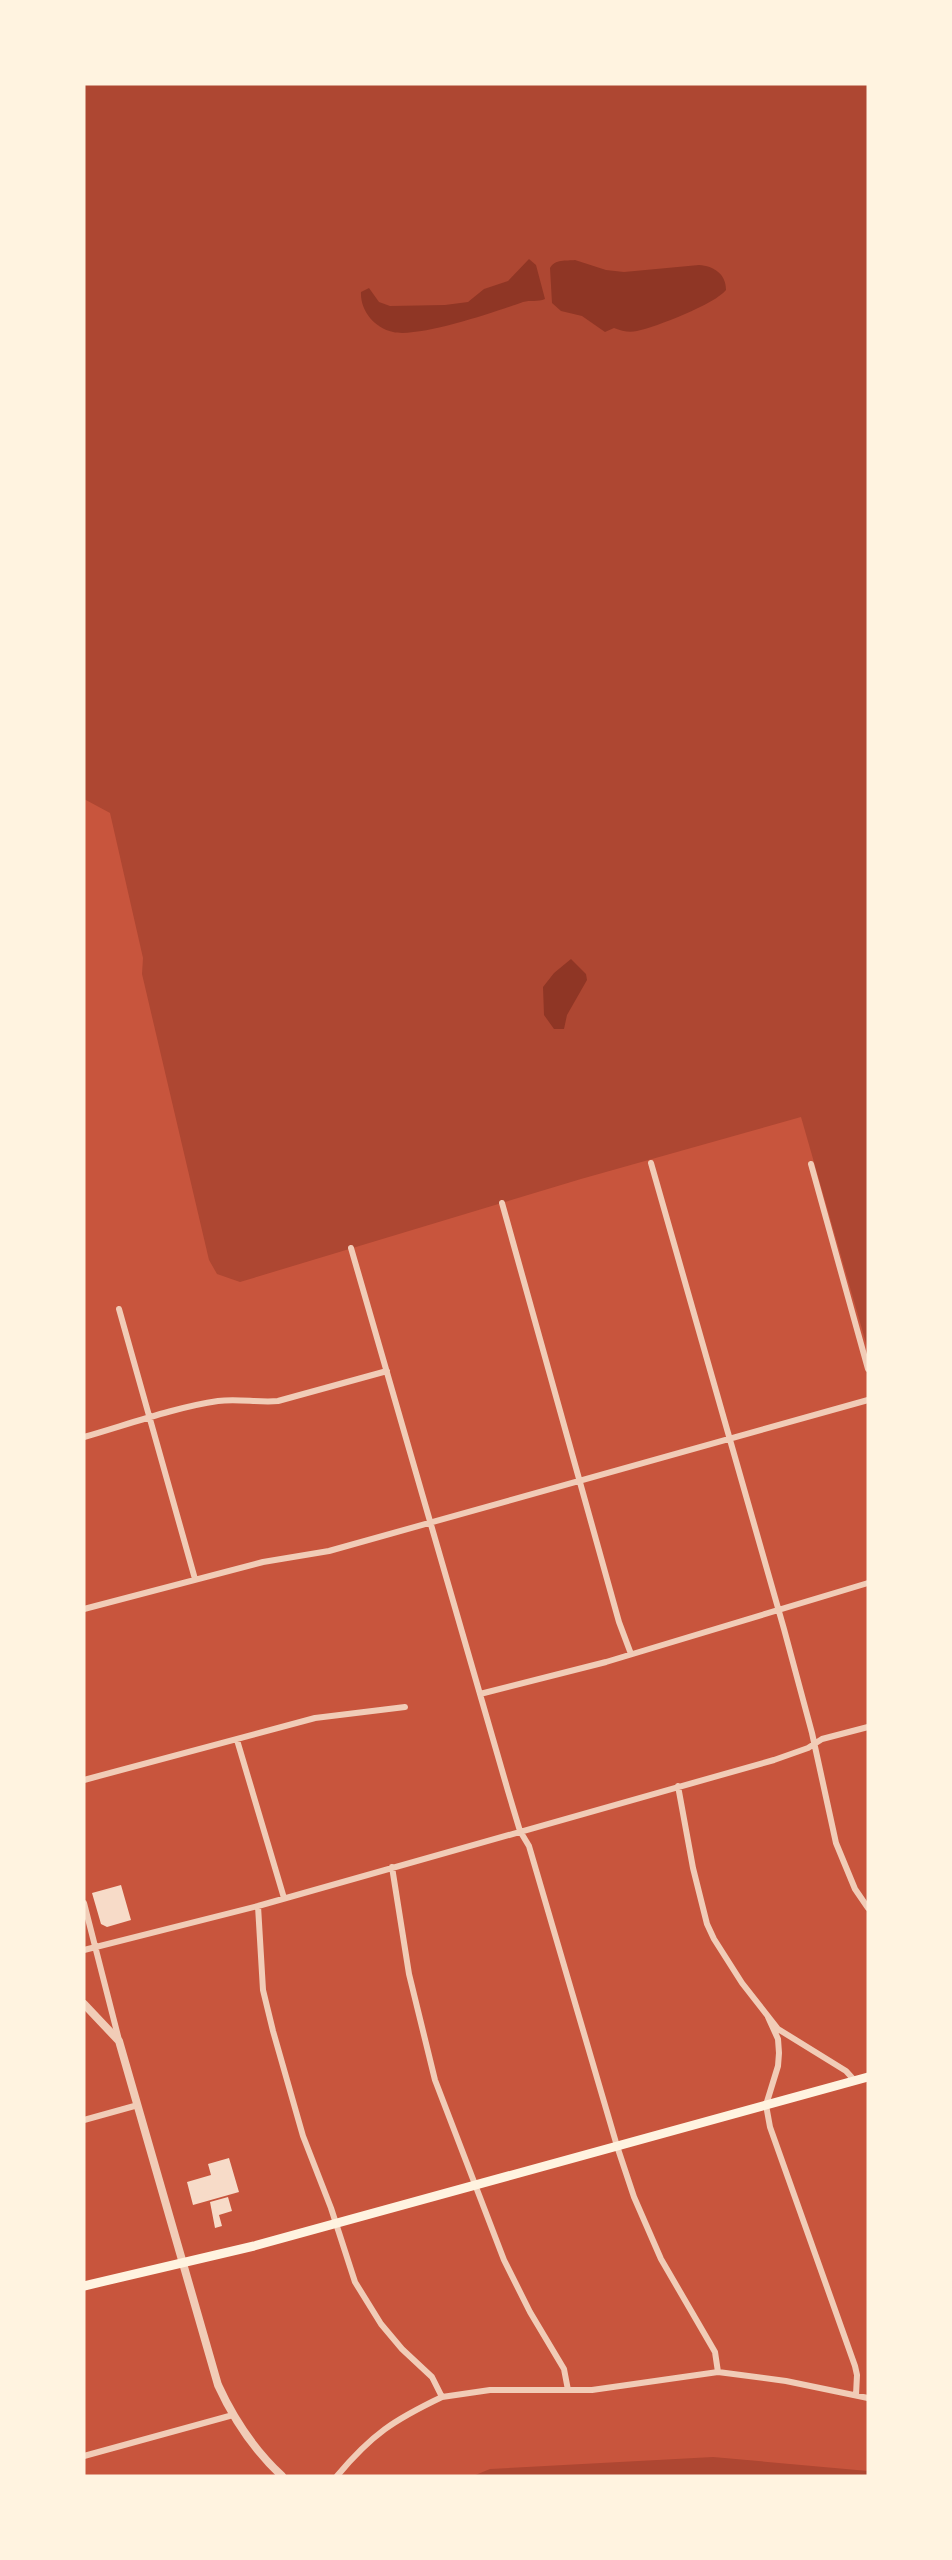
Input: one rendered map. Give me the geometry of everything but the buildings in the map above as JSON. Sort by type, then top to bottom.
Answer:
[{"type":"main road","points":[[84,2286],[181,2265],[336,2224],[868,2077]]},
{"type":"street","points":[[651,1163],[778,1609],[838,1850],[855,1889],[868,1908]]},
{"type":"street","points":[[811,1164],[868,1369]]},
{"type":"street","points":[[502,1203],[619,1622],[631,1654]]},
{"type":"street","points":[[351,1248],[520,1831],[529,1846],[617,2146],[652,2243],[712,2347],[718,2372]]},
{"type":"street","points":[[119,1309],[195,1579]]},
{"type":"street","points":[[84,1437],[221,1400],[278,1401],[387,1371]]},
{"type":"street","points":[[84,1609],[263,1562],[329,1551],[868,1400]]},
{"type":"street","points":[[480,1694],[631,1654],[868,1583]]},
{"type":"street","points":[[84,1780],[315,1718],[405,1707]]},
{"type":"street","points":[[84,1950],[258,1906],[796,1753],[822,1739],[868,1727]]},
{"type":"street","points":[[237,1740],[284,1898]]},
{"type":"street","points":[[678,1786],[693,1868],[707,1924],[731,1966],[778,2029],[846,2071],[855,2080]]},
{"type":"street","points":[[392,1867],[409,1974],[435,2080],[510,2275],[564,2369],[568,2390]]},
{"type":"street","points":[[84,1903],[119,2041],[208,2359],[232,2415],[258,2451],[282,2476]]},
{"type":"street","points":[[258,1906],[263,1990],[273,2031],[303,2136],[362,2297],[388,2334],[432,2378],[442,2397]]},
{"type":"street","points":[[84,2004],[119,2041]]},
{"type":"street","points":[[768,2017],[778,2039],[779,2053],[778,2066],[766,2105],[770,2127],[855,2366],[856,2395]]},
{"type":"street","points":[[84,2120],[138,2105]]},
{"type":"street","points":[[337,2476],[360,2448],[388,2424],[442,2397],[490,2390],[592,2390],[718,2372],[786,2381],[868,2398]]},
{"type":"street","points":[[84,2456],[232,2415]]},
{"type":"shaded area","points":[[84,84],[868,84],[868,1350],[801,1117],[581,1179],[240,1282],[217,1274],[209,1260],[142,974],[143,958],[110,813],[84,799]]},
{"type":"shaded area","points":[[529,259],[536,265],[545,299],[523,302],[438,328],[405,333],[386,330],[374,322],[366,312],[361,299],[361,292],[369,288],[379,302],[390,306],[445,305],[468,302],[484,289],[508,281]]},
{"type":"shaded area","points":[[575,260],[606,270],[624,272],[699,265],[718,272],[724,279],[726,290],[720,296],[698,308],[646,329],[634,332],[614,328],[605,332],[582,316],[561,311],[552,303],[550,268],[558,262]]},
{"type":"shaded area","points":[[571,959],[586,974],[587,980],[567,1015],[564,1029],[554,1029],[544,1015],[543,987],[554,973]]},
{"type":"shaded area","points":[[713,2457],[868,2471],[868,2476],[473,2476],[490,2469]]}]
